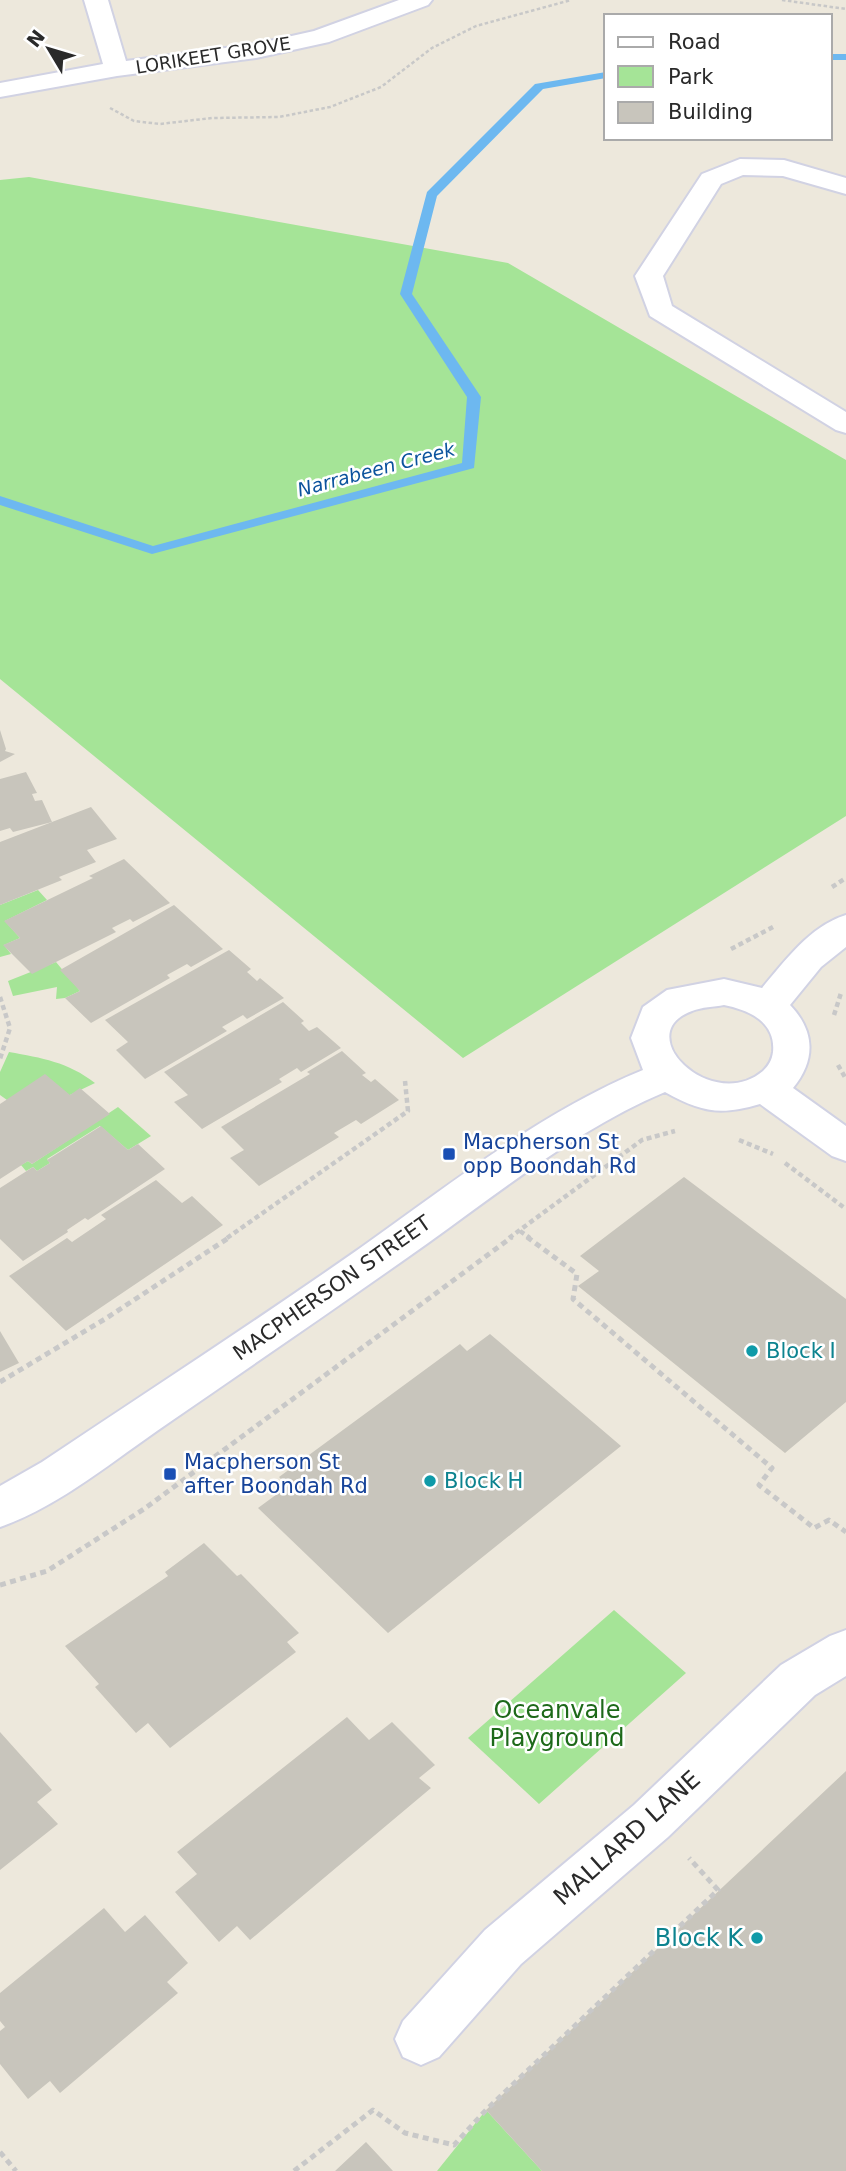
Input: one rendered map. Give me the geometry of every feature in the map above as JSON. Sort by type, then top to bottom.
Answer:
[{"type":"street","points":[[96,0],[117,69]]},
{"type":"street","name":"LORIKEET GROVE","points":[[0,90],[117,69],[256,51],[321,37],[421,0]]},
{"type":"street","points":[[846,186],[785,168],[740,167],[711,179],[649,276],[660,310],[846,424]]},
{"type":"street","points":[[768,1006],[808,958],[846,928]]},
{"type":"street","points":[[723,992],[747,997],[768,1006],[785,1022],[793,1039],[793,1058],[783,1074],[766,1088],[747,1095],[726,1097],[684,1087],[667,1076],[654,1061],[648,1044],[651,1026],[661,1011],[678,999],[700,993],[723,992]]},
{"type":"street","name":"MACPHERSON STREET","points":[[0,1508],[81,1460],[320,1298],[499,1171],[615,1097],[667,1076]]},
{"type":"street","points":[[766,1088],[846,1146]]},
{"type":"street","name":"MALLARD LANE","points":[[421,2039],[503,1947],[651,1821],[798,1680],[846,1651]]},
{"type":"path","points":[[782,0],[846,9]]},
{"type":"path","points":[[0,997],[10,1028],[0,1059]]},
{"type":"path","points":[[0,1382],[71,1341],[309,1183],[408,1111],[405,1082]]},
{"type":"path","points":[[0,1585],[47,1571],[133,1516],[642,1140],[677,1130],[688,1131]]},
{"type":"path","points":[[733,1138],[770,1152],[846,1209]]},
{"type":"path","points":[[520,1231],[577,1274],[573,1299],[772,1468],[759,1485],[814,1528],[830,1520],[846,1532]]},
{"type":"path","points":[[294,2171],[373,2110],[405,2133],[454,2145],[486,2110],[719,1890],[682,1850]]},
{"type":"path","points":[[0,2152],[16,2171]]},
{"type":"green space","points":[[29,177],[508,263],[846,460],[846,816],[463,1058],[0,679],[0,180]]},
{"type":"green space","points":[[38,890],[47,900],[5,921],[20,938],[4,945],[11,954],[0,957],[0,905]]},
{"type":"green space","points":[[56,962],[80,991],[56,999],[57,987],[13,996],[8,981]]},
{"type":"green space","points":[[9,1052],[65,1066],[95,1083],[70,1095],[7,1100],[0,1095],[0,1072]]},
{"type":"green space","points":[[118,1107],[151,1136],[128,1150],[100,1126],[47,1159],[50,1163],[37,1171],[33,1167],[26,1171],[21,1165],[28,1161],[32,1164]]},
{"type":"green space","name":"Oceanvale Playground","points":[[614,1610],[686,1673],[539,1804],[468,1738]]},
{"type":"green space","points":[[486,2110],[542,2171],[437,2171]]},
{"type":"building","points":[[0,730],[5,751],[15,754],[0,762]]},
{"type":"building","points":[[26,772],[37,793],[32,794],[35,801],[42,800],[52,822],[13,832],[10,828],[0,831],[0,779]]},
{"type":"building","points":[[91,807],[117,839],[87,850],[96,862],[59,877],[62,880],[0,905],[0,842]]},
{"type":"building","points":[[124,859],[170,903],[133,922],[130,919],[112,928],[116,932],[32,974],[3,945],[20,938],[4,921],[93,878],[89,876]]},
{"type":"building","points":[[174,905],[223,949],[191,967],[187,964],[167,975],[170,978],[91,1023],[65,998],[80,991],[60,970]]},
{"type":"building","points":[[229,950],[251,969],[247,972],[257,981],[260,978],[284,998],[247,1019],[243,1015],[222,1027],[227,1031],[145,1079],[116,1050],[128,1042],[105,1020]]},
{"type":"building","points":[[283,1002],[304,1021],[301,1023],[309,1031],[317,1027],[341,1048],[301,1072],[297,1068],[279,1079],[282,1082],[202,1129],[174,1102],[188,1095],[164,1072]]},
{"type":"building","points":[[342,1051],[366,1073],[362,1075],[371,1082],[375,1079],[399,1100],[361,1124],[356,1120],[334,1133],[339,1137],[259,1186],[230,1158],[244,1150],[221,1127],[310,1074],[307,1072]]},
{"type":"building","points":[[45,1074],[70,1095],[80,1088],[110,1114],[32,1164],[28,1161],[0,1179],[0,1104]]},
{"type":"building","points":[[101,1126],[128,1150],[138,1144],[165,1169],[88,1220],[85,1218],[23,1261],[0,1239],[0,1188],[33,1167],[37,1171],[50,1163],[47,1160]]},
{"type":"building","name":"Block I","points":[[684,1177],[846,1299],[846,1402],[785,1453],[578,1286],[599,1271],[580,1256]]},
{"type":"building","points":[[156,1180],[182,1203],[192,1196],[223,1225],[66,1331],[9,1276],[67,1238],[72,1242],[106,1219],[101,1215]]},
{"type":"building","points":[[0,1331],[19,1363],[0,1372]]},
{"type":"building","name":"Block H","points":[[490,1334],[621,1446],[388,1633],[258,1508],[288,1486],[279,1477],[460,1344],[467,1351]]},
{"type":"building","points":[[204,1543],[237,1576],[241,1574],[299,1633],[287,1642],[296,1652],[170,1748],[148,1723],[136,1733],[95,1687],[99,1684],[65,1646],[168,1576],[165,1572]]},
{"type":"building","points":[[347,1717],[369,1740],[392,1722],[435,1765],[419,1778],[431,1788],[250,1940],[237,1926],[219,1942],[175,1892],[197,1874],[177,1852]]},
{"type":"building","points":[[0,1732],[52,1790],[37,1802],[58,1824],[0,1870]]},
{"type":"building","name":"Block K","points":[[846,1771],[846,2171],[542,2171],[486,2110]]},
{"type":"building","points":[[104,1908],[125,1932],[145,1915],[188,1963],[167,1982],[178,1993],[60,2093],[50,2081],[28,2099],[0,2064],[0,2031],[5,2027],[0,2021],[0,1993]]},
{"type":"building","points":[[366,2142],[393,2171],[335,2171]]},
{"type":"waterway","name":"Narrabeen Creek","points":[[832,57],[846,57]]},
{"type":"waterway","name":"Narrabeen Creek","points":[[0,500],[152,550],[469,465],[474,397],[406,294],[431,195],[539,86],[604,75]]},
{"type":"place","name":"Macpherson St opp Boondah Rd","points":[[449,1154]]},
{"type":"place","name":"Block I","points":[[752,1351]]},
{"type":"place","name":"Macpherson St after Boondah Rd","points":[[170,1474]]},
{"type":"place","name":"Block H","points":[[430,1481]]},
{"type":"place","name":"Block K","points":[[757,1938]]}]
